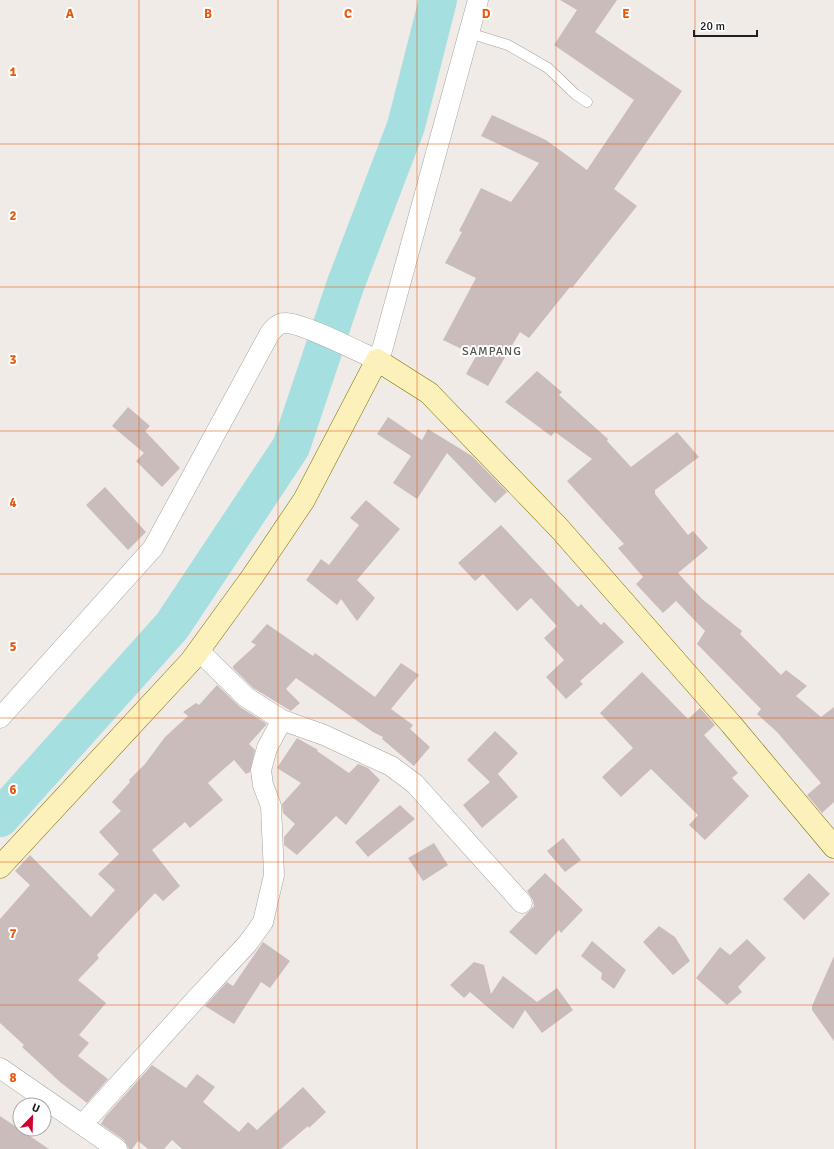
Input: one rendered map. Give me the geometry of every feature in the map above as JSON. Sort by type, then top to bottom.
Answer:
[{"type":"street","points":[[0,867],[199,651],[252,577],[304,500],[382,350],[478,0]]},
{"type":"street","points":[[0,718],[153,548],[270,333],[276,326],[284,323],[300,326],[377,360],[429,393],[559,528],[731,724],[834,847]]},
{"type":"street","points":[[199,651],[246,697],[282,720],[324,735],[391,766],[415,784],[522,903]]},
{"type":"street","points":[[82,1125],[196,998],[248,943],[263,922],[274,876],[271,806],[263,785],[261,770],[267,748],[282,720]]},
{"type":"street","points":[[0,1068],[117,1149]]},
{"type":"lane","points":[[469,33],[508,45],[548,68],[574,94],[587,102]]},
{"type":"building","points":[[560,0],[617,0],[595,32],[682,91],[614,189],[637,206],[572,288],[570,287],[529,338],[520,332],[488,386],[466,374],[476,356],[443,340],[476,278],[445,263],[462,232],[459,231],[481,188],[511,202],[539,163],[481,136],[492,115],[546,140],[587,170],[634,100],[554,45],[577,10]]},
{"type":"building","points":[[537,371],[562,392],[559,395],[608,439],[607,441],[631,467],[677,432],[699,457],[655,490],[655,494],[688,535],[693,531],[708,548],[678,573],[702,599],[742,631],[740,634],[781,675],[786,670],[807,686],[796,696],[821,717],[834,707],[834,802],[822,813],[807,795],[821,783],[777,732],[757,714],[761,709],[697,644],[705,631],[676,601],[663,613],[636,584],[643,577],[618,548],[624,544],[567,481],[592,459],[555,432],[551,436],[505,402]]},
{"type":"building","points":[[128,407],[150,426],[145,431],[180,468],[162,487],[136,461],[144,453],[112,426]]},
{"type":"building","points":[[388,417],[422,440],[428,429],[472,456],[507,492],[495,503],[447,453],[417,499],[393,483],[411,456],[377,434]]},
{"type":"building","points":[[105,487],[146,532],[128,550],[86,505]]},
{"type":"building","points":[[366,500],[400,529],[357,580],[375,598],[357,621],[341,599],[337,605],[306,580],[321,559],[329,565],[359,525],[350,518]]},
{"type":"building","points":[[501,525],[578,607],[581,604],[601,625],[604,622],[624,642],[580,681],[583,684],[566,699],[546,677],[564,660],[544,638],[557,626],[531,598],[517,611],[483,574],[475,581],[458,563]]},
{"type":"building","points":[[267,624],[313,656],[315,653],[375,697],[401,663],[419,675],[391,709],[413,725],[410,729],[430,747],[414,766],[382,739],[383,737],[373,732],[296,678],[286,689],[300,703],[291,711],[253,688],[233,668],[233,666],[256,645],[251,642]]},
{"type":"building","points":[[642,672],[688,719],[700,708],[715,725],[704,735],[738,773],[732,778],[749,796],[705,840],[689,825],[698,815],[651,769],[621,797],[602,777],[633,748],[600,713]]},
{"type":"building","points":[[217,685],[240,707],[267,724],[249,744],[255,750],[250,772],[246,774],[234,760],[208,783],[223,800],[190,828],[185,822],[152,850],[180,886],[163,901],[155,893],[97,955],[99,958],[78,980],[106,1003],[79,1035],[89,1043],[78,1056],[108,1079],[87,1103],[60,1082],[22,1047],[24,1045],[0,1023],[0,919],[30,885],[15,871],[30,855],[91,917],[115,890],[98,874],[119,854],[99,832],[121,811],[112,802],[130,782],[129,780],[145,764],[165,737],[188,716],[183,712],[196,703],[199,705]]},
{"type":"building","points":[[495,731],[518,753],[494,778],[498,774],[518,797],[482,828],[463,805],[490,782],[467,760]]},
{"type":"building","points":[[297,738],[318,750],[317,751],[349,773],[358,764],[368,768],[380,780],[346,825],[336,816],[297,855],[284,845],[284,837],[295,824],[283,813],[282,804],[301,783],[277,768]]},
{"type":"building","points":[[400,805],[415,819],[368,857],[355,842]]},
{"type":"building","points":[[563,838],[581,860],[565,872],[547,851]]},
{"type":"building","points":[[434,843],[448,865],[423,881],[408,858]]},
{"type":"building","points":[[545,873],[583,910],[561,933],[559,930],[536,955],[509,932],[534,906],[533,900],[527,891]]},
{"type":"building","points":[[809,873],[830,894],[804,920],[783,899]]},
{"type":"building","points":[[659,926],[675,937],[690,961],[673,975],[643,942]]},
{"type":"building","points":[[747,939],[766,958],[738,987],[742,992],[727,1005],[696,978],[720,947],[730,955]]},
{"type":"building","points":[[592,941],[626,970],[614,989],[601,979],[602,973],[581,956]]},
{"type":"building","points":[[263,942],[290,961],[270,988],[261,982],[234,1024],[205,1006],[227,982],[233,986]]},
{"type":"building","points":[[834,956],[834,1041],[812,1010],[812,1006]]},
{"type":"building","points":[[474,962],[484,965],[491,994],[503,976],[537,1002],[557,988],[573,1010],[542,1033],[525,1010],[513,1029],[470,992],[464,998],[450,985]]},
{"type":"building","points":[[152,1065],[186,1088],[197,1074],[215,1087],[203,1102],[239,1132],[248,1122],[257,1130],[303,1087],[326,1112],[309,1128],[308,1126],[281,1149],[182,1149],[172,1140],[164,1149],[148,1149],[138,1141],[132,1149],[129,1149],[124,1140],[101,1124],[105,1117]]},
{"type":"building","points":[[0,1116],[12,1124],[12,1137],[31,1137],[49,1149],[0,1149]]},
{"type":"waterway","points":[[0,818],[172,626],[291,447],[345,286],[406,126],[438,0]]},
{"type":"district","name":"SAMPANG","points":[[492,351]]}]
